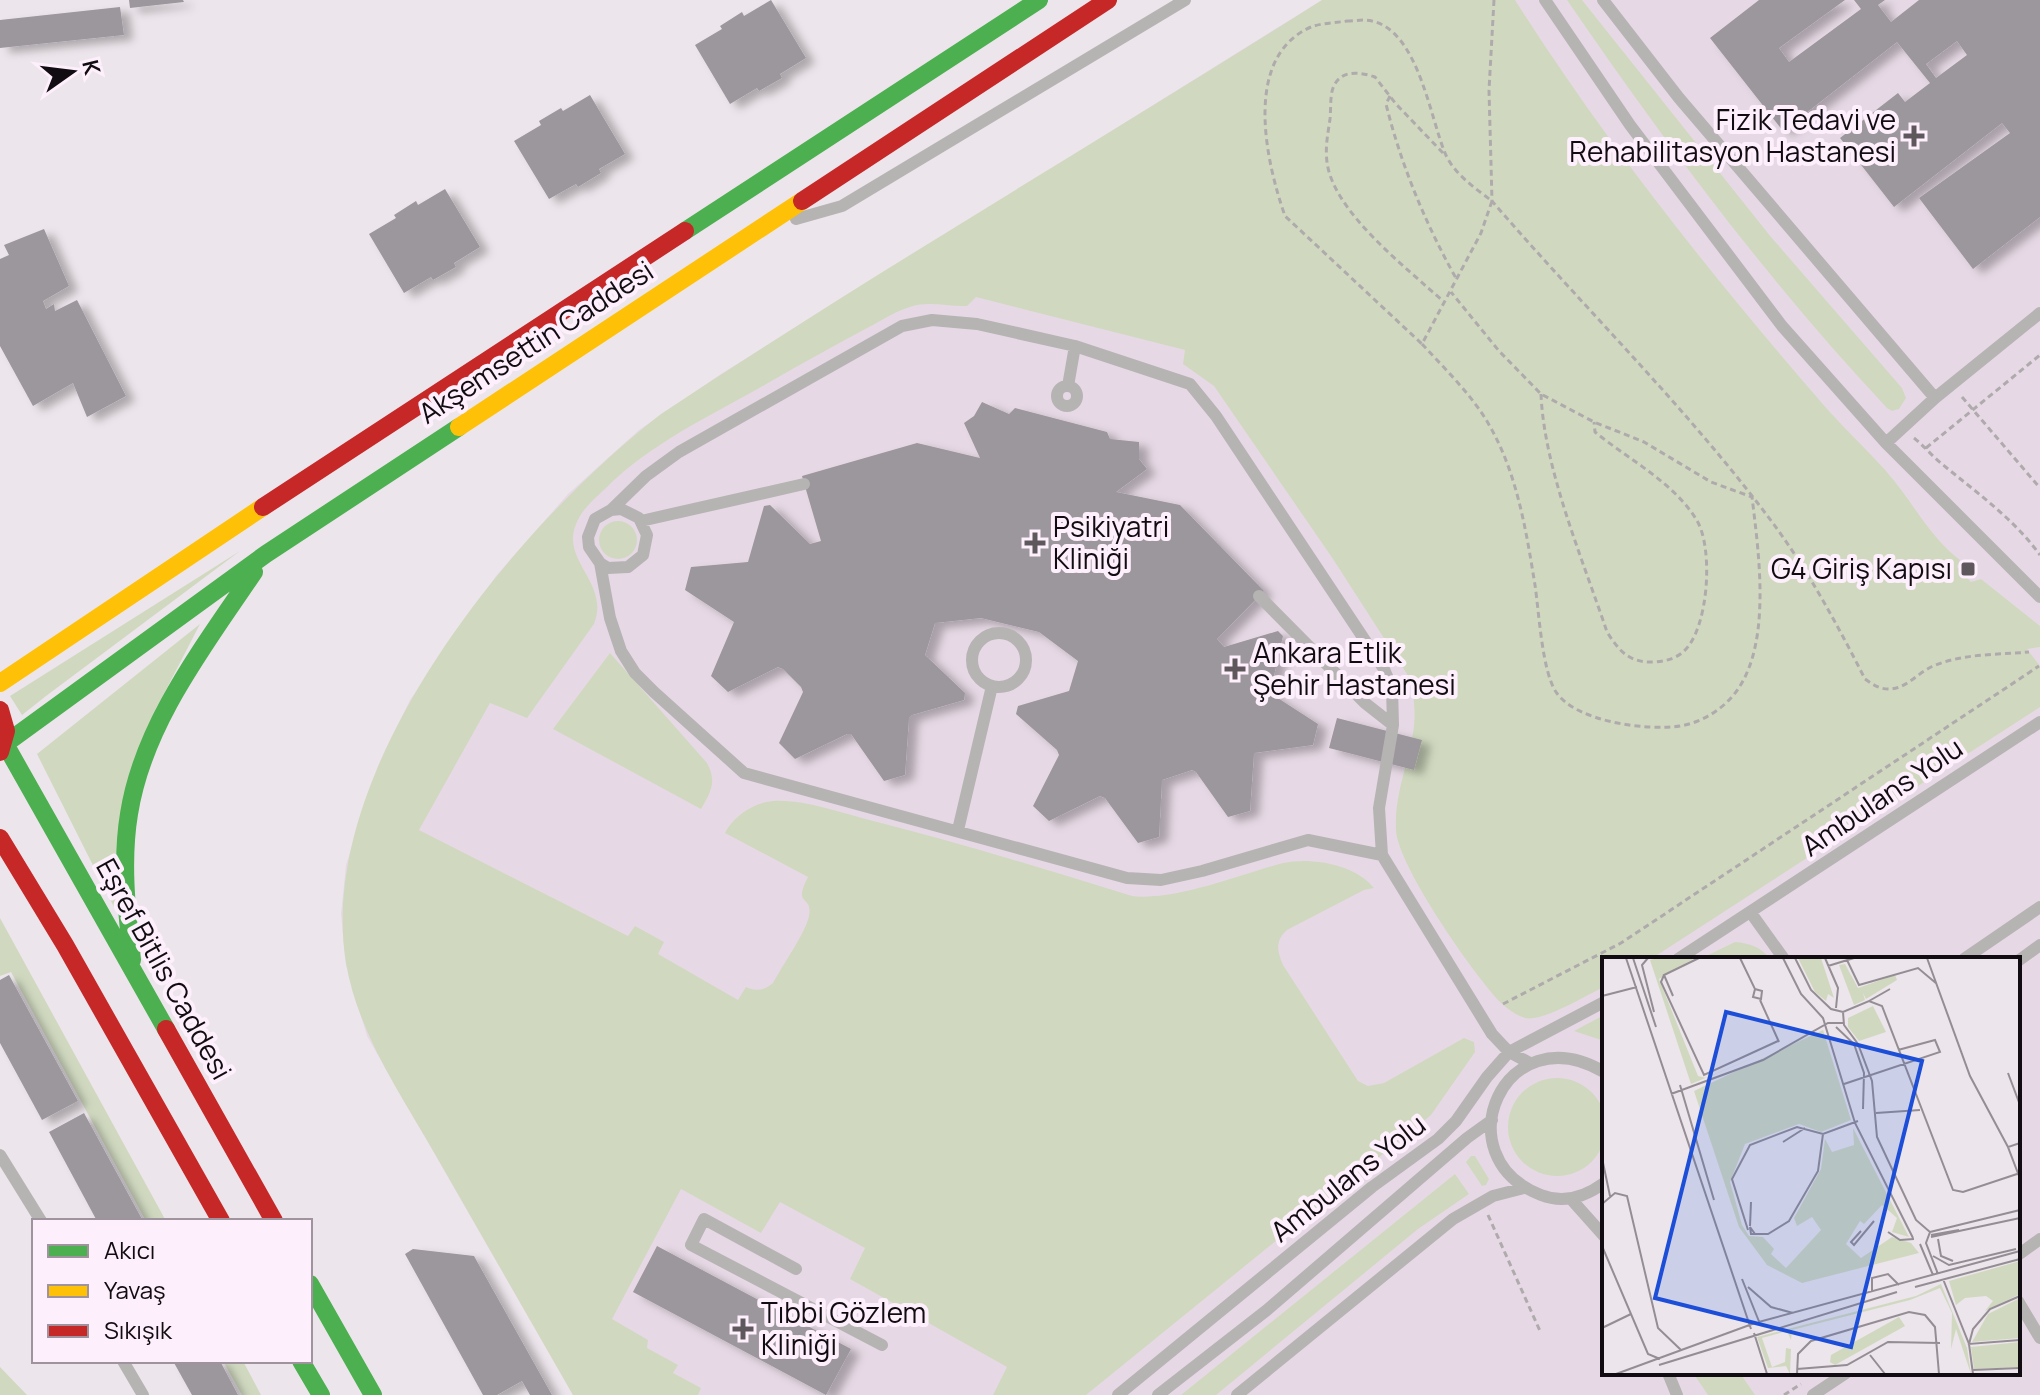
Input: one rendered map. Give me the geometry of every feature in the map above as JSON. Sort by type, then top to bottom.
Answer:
[{"type":"main road","name":"Akşemsettin Caddesi","points":[[0,683],[336,458],[1039,0]]},
{"type":"main road","name":"Akşemsettin Caddesi","points":[[2,748],[266,554],[1108,0]]},
{"type":"main road","points":[[133,972],[126,892],[132,795],[174,698],[266,554]]},
{"type":"main road","name":"Eşref Bitlis Caddesi","points":[[0,710],[5,720],[2,748],[273,1219]]},
{"type":"main road","points":[[0,838],[220,1219]]},
{"type":"main road","points":[[312,1288],[373,1395]]},
{"type":"main road","points":[[302,1363],[321,1395]]},
{"type":"lane","points":[[758,229],[842,206],[1185,0]]},
{"type":"lane","points":[[1545,0],[1630,125],[1782,326],[1886,443],[2040,597]]},
{"type":"lane","points":[[1603,0],[1679,98],[1935,398]]},
{"type":"lane","points":[[1886,443],[1935,398],[2040,313]]},
{"type":"lane","points":[[611,510],[646,476],[679,452],[902,326],[932,320],[977,324],[1075,346],[1190,384],[1384,669],[1392,688],[1393,725],[1379,808],[1382,855],[1492,1034],[1509,1052],[1530,1063]]},
{"type":"lane","points":[[1068,386],[1075,346]]},
{"type":"lane","points":[[641,521],[804,484]]},
{"type":"lane","points":[[600,563],[618,569],[637,562],[647,546],[647,535],[641,521],[631,512],[611,510],[602,513],[590,528],[589,547],[600,563],[610,618],[621,651],[635,673],[744,773],[1127,878],[1161,880],[1308,840],[1382,855]]},
{"type":"lane","points":[[1259,596],[1365,703],[1393,725]]},
{"type":"lane","points":[[1002,633],[1010,635],[1018,639],[1026,654],[1024,673],[1010,685],[992,686],[977,675],[973,667],[974,650],[985,637],[1002,633]]},
{"type":"lane","points":[[958,830],[992,686]]},
{"type":"lane","name":"Ambulans Yolu","points":[[1681,957],[2040,722]]},
{"type":"lane","points":[[1967,957],[2040,907]]},
{"type":"lane","points":[[1751,913],[1783,957]]},
{"type":"lane","points":[[2020,960],[2040,945]]},
{"type":"lane","name":"Ambulans Yolu","points":[[1118,1395],[1372,1187],[1438,1139],[1456,1121],[1509,1052],[1602,1003]]},
{"type":"lane","points":[[1602,1071],[1586,1061],[1563,1057],[1530,1063],[1504,1086],[1493,1106],[1491,1136],[1495,1152],[1507,1173],[1524,1188],[1546,1197],[1571,1199],[1602,1184]]},
{"type":"lane","points":[[1158,1395],[1267,1310],[1492,1120]]},
{"type":"lane","points":[[0,1155],[40,1219]]},
{"type":"lane","points":[[1237,1395],[1425,1241],[1482,1201],[1524,1188]]},
{"type":"lane","points":[[1571,1199],[1602,1234]]},
{"type":"lane","points":[[796,1269],[704,1219],[691,1245],[882,1345]]},
{"type":"lane","points":[[2020,1254],[2040,1239]]},
{"type":"lane","points":[[2020,1304],[2040,1338]]},
{"type":"lane","points":[[124,1363],[143,1395]]},
{"type":"lane","points":[[1669,1375],[1677,1395]]},
{"type":"lane","points":[[1813,1395],[1843,1375]]},
{"type":"path","points":[[1422,344],[1481,233],[1492,201],[1489,90],[1494,0]]},
{"type":"path","points":[[1446,156],[1426,93],[1408,52],[1390,30],[1373,21],[1312,26],[1294,37],[1280,51],[1268,74],[1264,95],[1277,192],[1285,216],[1422,344],[1488,422],[1511,473],[1529,548],[1547,666],[1554,689],[1566,704],[1585,714],[1650,726],[1680,726],[1717,712],[1734,696],[1751,663],[1762,605],[1752,497]]},
{"type":"path","points":[[1445,303],[1368,233],[1334,186],[1327,164],[1333,88],[1340,78],[1350,73],[1375,77],[1471,185],[1492,201],[1647,372],[1752,497],[1798,559],[1865,679],[1888,690],[1903,686],[1928,668],[1947,660],[2029,652]]},
{"type":"path","points":[[1390,96],[1386,104],[1394,136],[1420,206],[1457,280]]},
{"type":"path","points":[[1451,292],[1499,351],[1541,394],[1594,422],[1644,442],[1711,482],[1752,497]]},
{"type":"path","points":[[1926,448],[2040,355]]},
{"type":"path","points":[[1951,385],[2040,488]]},
{"type":"path","points":[[1541,394],[1542,420],[1551,459],[1607,632],[1621,653],[1643,663],[1666,661],[1685,651],[1698,627],[1706,588],[1706,547],[1698,521],[1684,504],[1595,432],[1594,422]]},
{"type":"path","points":[[1901,428],[1991,502],[2040,555]]},
{"type":"path","points":[[1503,1004],[1621,943],[2039,666]]},
{"type":"path","points":[[1482,1201],[1540,1331]]},
{"type":"shaded area","name":"Ankara Etlik Şehir Hastanesi","points":[[1322,0],[2040,0],[2040,1395],[573,1395],[367,1036],[346,965],[341,914],[346,865],[378,766],[410,700],[496,576],[568,494],[639,430],[721,374]]},
{"type":"green space","points":[[1322,0],[1515,0],[1587,107],[1664,211],[1786,361],[1886,471],[1939,541],[1960,560],[1957,567],[1971,582],[1981,579],[2040,626],[2040,647],[2027,649],[2040,666],[2040,707],[1654,957],[1602,957],[1602,988],[1554,1012],[1525,1018],[1503,1005],[1473,969],[1422,893],[1400,846],[1396,830],[1397,809],[1415,716],[1407,674],[1333,559],[1214,386],[1183,364],[1185,350],[976,297],[967,306],[922,304],[897,312],[662,444],[623,472],[587,506],[577,521],[573,540],[596,597],[594,624],[527,718],[490,703],[419,830],[628,936],[635,926],[664,942],[658,954],[738,1000],[746,987],[760,990],[773,983],[799,940],[809,916],[808,905],[802,897],[808,877],[725,833],[745,811],[766,802],[795,802],[830,809],[964,845],[1132,896],[1149,897],[1187,891],[1294,861],[1332,864],[1356,873],[1374,888],[1364,890],[1287,930],[1280,938],[1278,951],[1283,965],[1358,1081],[1368,1086],[1384,1083],[1464,1038],[1474,1042],[1475,1052],[1431,1115],[1086,1395],[993,1395],[1007,1367],[850,1279],[865,1248],[780,1202],[761,1233],[681,1189],[612,1319],[648,1340],[647,1348],[678,1365],[673,1373],[701,1388],[698,1395],[573,1395],[382,1062],[352,989],[346,963],[344,888],[361,811],[394,733],[438,657],[490,585],[547,519],[605,461],[661,414],[825,308]]},
{"type":"green space","points":[[1567,0],[1582,0],[1771,237],[1902,388],[1906,398],[1899,409],[1892,411],[1887,408],[1759,261],[1680,158]]},
{"type":"green space","points":[[618,521],[631,527],[637,540],[631,553],[618,559],[605,553],[599,540],[605,527]]},
{"type":"green space","points":[[240,551],[46,696],[22,715],[10,696]]},
{"type":"green space","points":[[200,624],[156,709],[115,909],[37,754]]},
{"type":"green space","points":[[610,653],[707,763],[712,786],[701,809],[553,729]]},
{"type":"green space","points":[[0,918],[165,1219],[145,1219],[11,972],[0,976]]},
{"type":"green space","points":[[1735,942],[1755,946],[1768,957],[1704,957]]},
{"type":"green space","points":[[1602,1016],[1602,1040],[1574,1031]]},
{"type":"green space","points":[[1547,1079],[1567,1079],[1584,1086],[1602,1108],[1602,1146],[1584,1168],[1567,1175],[1547,1175],[1530,1168],[1516,1154],[1509,1137],[1509,1117],[1516,1100],[1530,1086]]},
{"type":"green space","points":[[1475,1156],[1489,1179],[1486,1185],[1482,1186],[1466,1162]]},
{"type":"green space","points":[[1455,1174],[1469,1194],[1418,1229],[1216,1395],[1181,1395]]},
{"type":"green space","points":[[224,1363],[244,1363],[261,1395],[242,1395]]},
{"type":"green space","points":[[0,1367],[27,1395],[0,1395]]},
{"type":"green space","points":[[1694,1375],[1741,1375],[1755,1395],[1708,1395]]},
{"type":"building","points":[[129,0],[183,0],[184,2],[130,8]]},
{"type":"building","points":[[771,0],[806,58],[780,74],[782,78],[730,104],[695,45],[722,29],[720,26],[742,12],[744,16]]},
{"type":"building","name":"Fizik Tedavi ve Rehabilitasyon Hastanesi","points":[[1759,0],[1845,0],[1779,48],[1789,62],[1861,9],[1854,0],[1885,0],[1878,5],[1891,22],[1919,0],[2040,0],[2040,217],[1973,269],[1919,198],[2010,133],[2002,123],[1894,207],[1840,138],[1898,93],[1905,102],[1930,83],[1897,42],[1783,131],[1710,38]],"holes":[[[1957,41],[1967,55],[1936,78],[1926,64]]]},
{"type":"building","points":[[120,7],[124,35],[0,48],[0,20]]},
{"type":"building","points":[[590,95],[625,154],[599,169],[601,173],[578,187],[576,184],[549,199],[514,141],[541,125],[539,121]]},
{"type":"building","points":[[445,189],[480,247],[454,263],[456,267],[404,293],[369,234],[396,218],[394,215],[416,201],[418,205]]},
{"type":"building","points":[[44,229],[69,286],[43,301],[46,309],[54,304],[55,311],[77,300],[126,396],[87,417],[73,383],[33,406],[0,346],[0,259],[9,255],[4,245]]},
{"type":"building","points":[[982,402],[1009,414],[1015,408],[1107,432],[1110,439],[1139,442],[1139,459],[1147,469],[1116,492],[1180,505],[1264,591],[1217,639],[1224,647],[1278,631],[1283,636],[1270,693],[1318,724],[1313,745],[1254,753],[1250,811],[1228,817],[1192,770],[1162,780],[1159,837],[1138,843],[1105,798],[1100,796],[1049,821],[1033,806],[1059,755],[1016,714],[1018,706],[1069,691],[1078,661],[1039,632],[981,618],[935,623],[925,655],[965,693],[964,700],[909,718],[905,775],[884,781],[851,734],[795,759],[779,743],[803,692],[783,669],[778,667],[728,692],[711,676],[734,622],[685,590],[691,567],[748,562],[764,506],[770,505],[810,544],[821,541],[802,476],[917,443],[980,458],[964,423],[974,416]]},
{"type":"building","points":[[1337,718],[1422,740],[1414,770],[1329,748]]},
{"type":"building","points":[[9,975],[78,1101],[42,1120],[0,1043],[0,980]]},
{"type":"building","points":[[84,1113],[142,1219],[96,1219],[49,1132]]},
{"type":"building","points":[[657,1246],[851,1349],[826,1395],[633,1292]]},
{"type":"building","points":[[413,1249],[474,1256],[552,1395],[530,1395],[522,1381],[497,1395],[483,1395],[405,1254]]},
{"type":"building","points":[[174,1363],[221,1363],[238,1395],[192,1395]]},
{"type":"traffic: fast","points":[[685,231],[1039,0]]},
{"type":"traffic: fast","points":[[5,744],[266,554],[459,427]]},
{"type":"traffic: fast","points":[[132,960],[125,850],[136,781],[148,748],[178,687],[254,572]]},
{"type":"traffic: fast","points":[[5,744],[166,1029]]},
{"type":"traffic: fast","points":[[312,1288],[373,1395]]},
{"type":"traffic: fast","points":[[302,1363],[321,1395]]},
{"type":"traffic: slow","points":[[459,427],[802,201]]},
{"type":"traffic: slow","points":[[0,683],[263,507]]},
{"type":"traffic: jam","points":[[802,201],[1108,0]]},
{"type":"traffic: jam","points":[[263,507],[685,231]]},
{"type":"traffic: jam","points":[[0,710],[6,731],[0,752]]},
{"type":"traffic: jam","points":[[0,838],[65,945],[220,1219]]},
{"type":"traffic: jam","points":[[166,1029],[273,1219]]},
{"type":"place","name":"Fizik Tedavi ve Rehabilitasyon Hastanesi","points":[[1914,136]]},
{"type":"place","name":"Psikiyatri Kliniği","points":[[1035,543]]},
{"type":"place","name":"G4 Giriş Kapısı","points":[[1968,569]]},
{"type":"place","name":"Ankara Etlik Şehir Hastanesi","points":[[1235,669]]},
{"type":"place","name":"Tıbbi Gözlem Kliniği","points":[[743,1329]]}]
